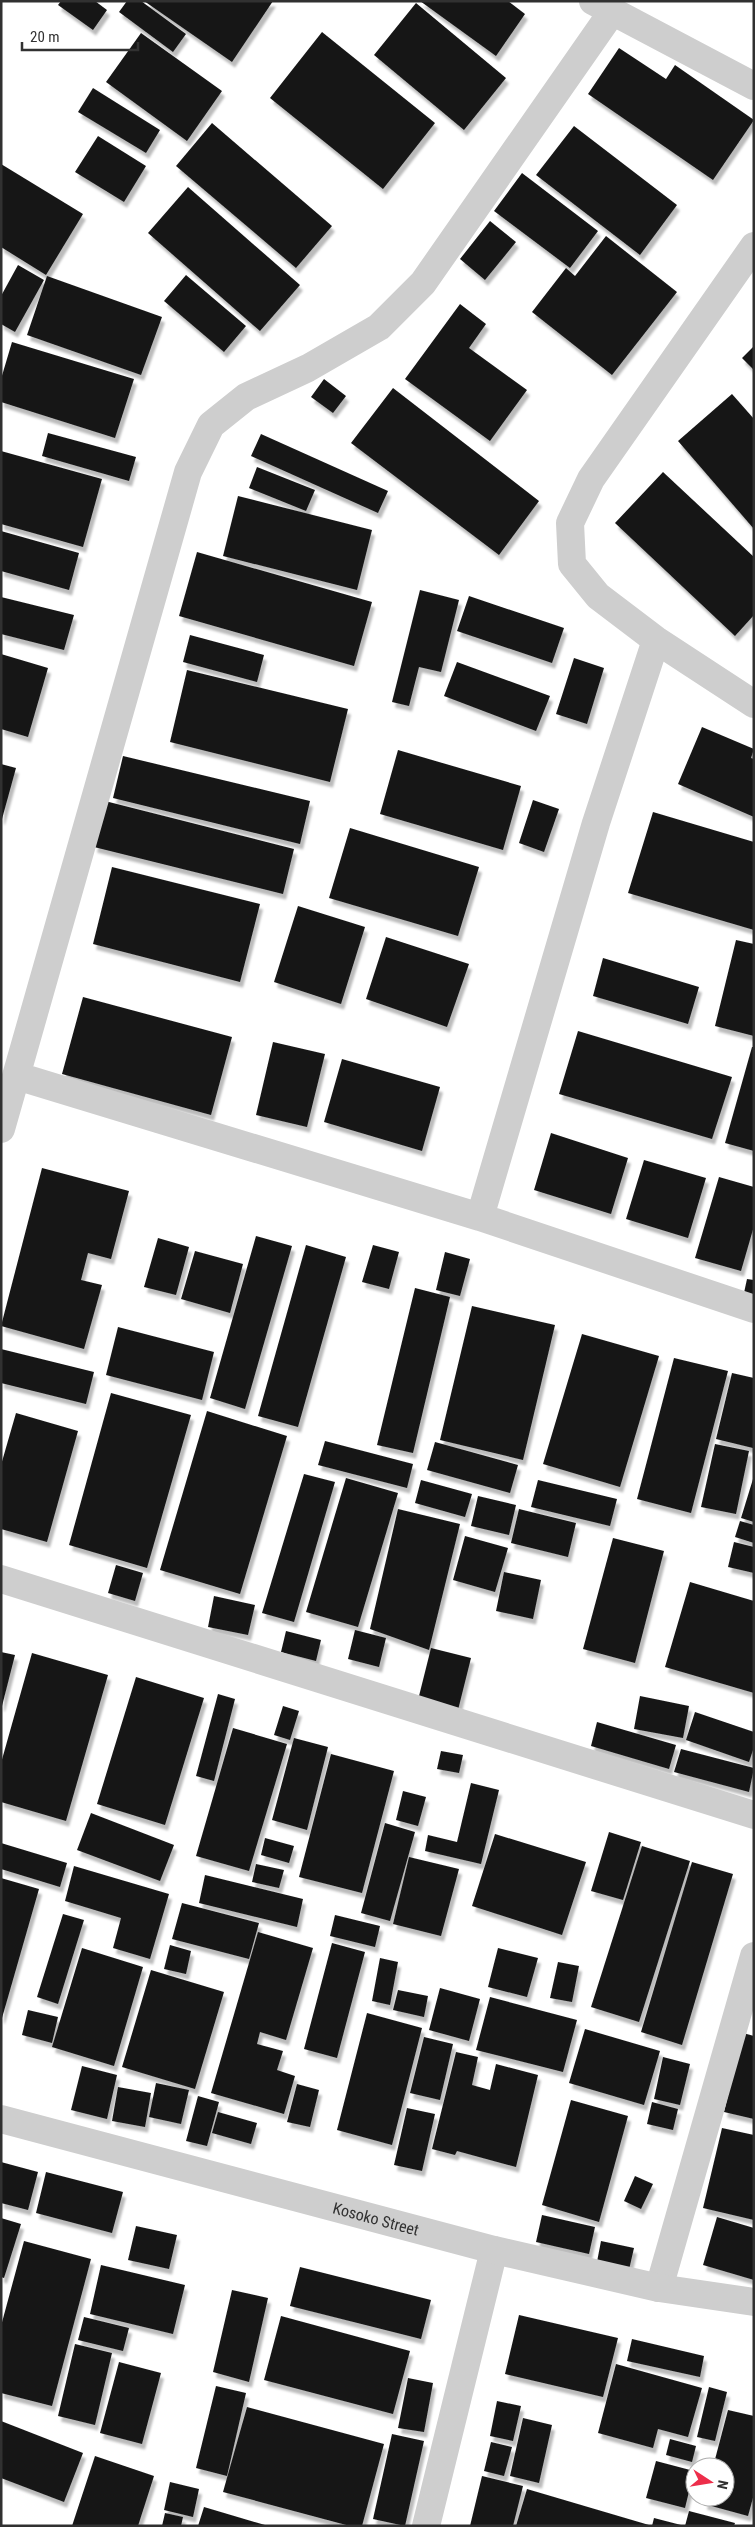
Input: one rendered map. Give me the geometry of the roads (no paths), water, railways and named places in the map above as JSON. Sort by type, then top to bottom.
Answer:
[{"type":"street","points":[[1,1130],[188,472],[211,425],[246,397],[308,368],[379,327],[423,283],[603,7],[754,86]]},
{"type":"street","points":[[754,246],[591,479],[570,523],[572,564],[598,596],[656,640],[754,704]]},
{"type":"street","points":[[480,1217],[596,823],[656,640]]},
{"type":"street","points":[[17,1076],[480,1217],[754,1309]]},
{"type":"street","points":[[1,1579],[754,1815]]},
{"type":"street","points":[[659,2288],[754,1956]]},
{"type":"street","name":"Kosoko Street","points":[[1,2119],[494,2250],[659,2288],[754,2302]]},
{"type":"street","points":[[426,2526],[494,2250]]}]
